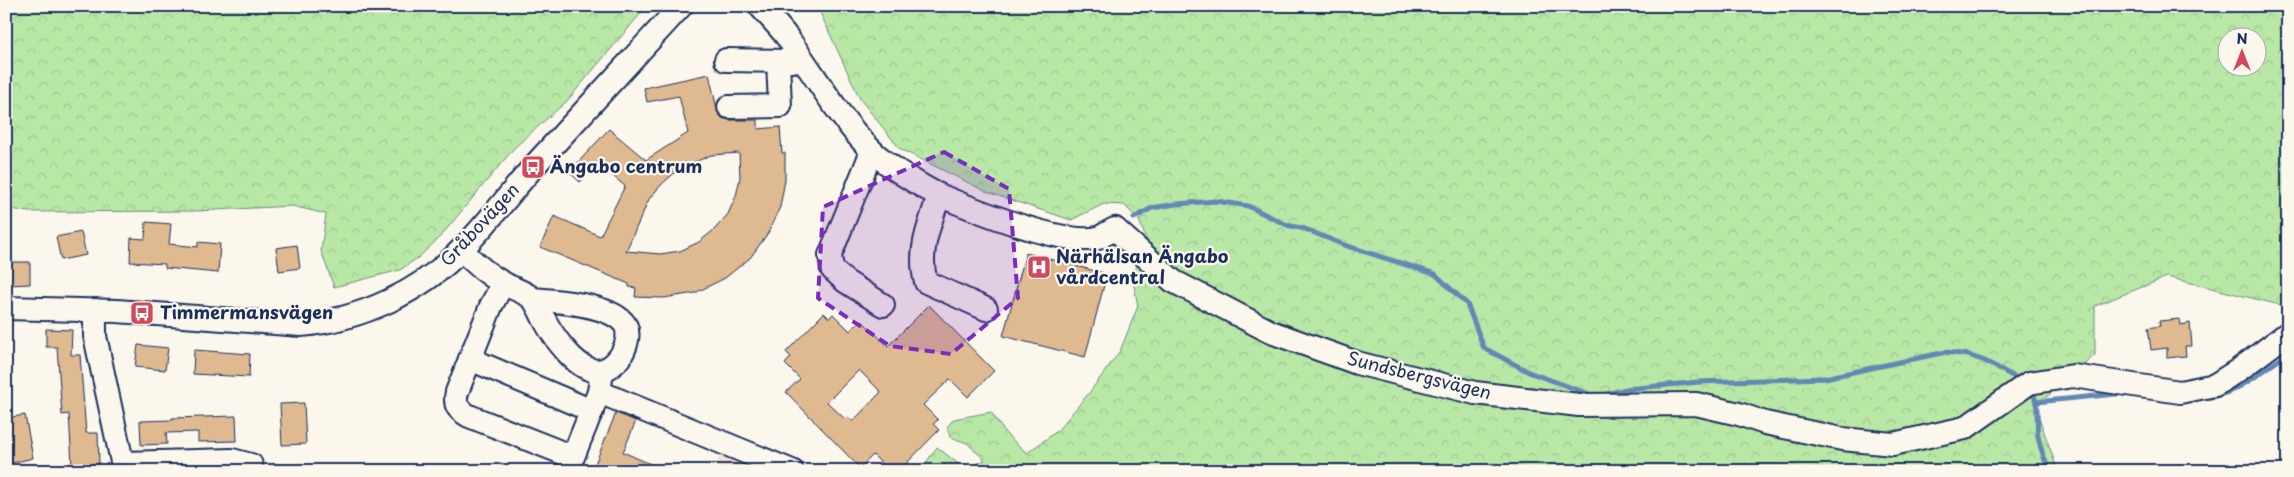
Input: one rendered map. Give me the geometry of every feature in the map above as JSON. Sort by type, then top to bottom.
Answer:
[{"type":"street","name":"Gråbovägen","points":[[6,308],[94,310],[291,325],[324,324],[375,308],[413,287],[442,267],[462,250],[533,167],[680,6]]},
{"type":"street","name":"Sundsbergsvägen","points":[[760,6],[791,42],[829,98],[872,150],[885,162],[940,195],[1012,223],[1054,234],[1080,238],[1098,238],[1115,229],[1173,281],[1271,332],[1357,363],[1475,393],[1579,405],[1696,404],[1739,414],[1765,423],[1842,439],[1893,444],[1965,428],[2029,382],[2073,376],[2180,392],[2215,385],[2288,333]]},
{"type":"street","points":[[726,60],[804,62]]},
{"type":"street","points":[[729,107],[780,106],[778,61]]},
{"type":"street","points":[[872,150],[830,255],[832,269],[845,281],[883,305]]},
{"type":"street","points":[[940,195],[923,246],[922,268],[926,282],[986,309]]},
{"type":"street","points":[[462,250],[478,267],[533,299],[592,306],[623,322],[628,332],[626,344],[597,392],[573,457],[469,416],[458,409],[455,402],[457,392],[491,306],[503,283]]},
{"type":"street","points":[[533,299],[554,338],[581,365],[591,370],[597,392]]},
{"type":"street","points":[[94,310],[95,336],[123,467],[232,460],[251,468]]},
{"type":"street","points":[[470,359],[597,392],[761,466],[792,471]]},
{"type":"highlighted area","points":[[944,152],[1009,189],[1018,298],[951,354],[890,346],[818,298],[823,207]]},
{"type":"shaded area","points":[[723,448],[784,471],[714,471]]},
{"type":"green space","points":[[6,6],[647,6],[567,101],[515,147],[440,237],[419,257],[400,270],[334,287],[321,251],[326,214],[292,206],[196,211],[28,212],[6,208]]},
{"type":"green space","points":[[817,6],[2288,6],[2288,307],[2167,277],[2095,306],[2095,355],[2035,407],[2058,471],[925,471],[923,467],[937,447],[965,469],[985,460],[967,443],[950,437],[947,427],[954,419],[991,412],[1006,434],[1027,453],[1057,431],[1089,393],[1120,351],[1138,306],[1132,276],[1148,244],[1139,220],[1124,205],[1104,204],[1071,220],[987,192],[900,149],[860,99]]},
{"type":"building","points":[[709,74],[718,113],[722,118],[729,120],[758,120],[758,129],[780,127],[782,153],[785,153],[785,180],[780,207],[768,233],[750,258],[725,278],[695,293],[664,298],[635,297],[636,288],[629,287],[629,284],[540,247],[554,216],[600,236],[625,186],[597,163],[580,182],[569,172],[609,129],[646,160],[688,133],[679,96],[647,102],[644,88]],"holes":[[[739,153],[740,178],[736,196],[728,214],[715,229],[699,242],[680,251],[660,254],[626,251],[649,199],[679,169],[711,155]]]},
{"type":"building","points":[[146,222],[171,224],[169,244],[198,247],[198,242],[220,244],[218,273],[165,268],[165,264],[130,262],[131,238],[145,239]]},
{"type":"building","points":[[81,232],[86,255],[61,260],[56,237]]},
{"type":"building","points":[[297,245],[300,268],[279,271],[276,248]]},
{"type":"building","points":[[1026,253],[1107,274],[1085,357],[1003,336]]},
{"type":"building","points":[[7,262],[30,262],[30,284],[8,285]]},
{"type":"building","points":[[929,305],[994,371],[968,397],[950,379],[923,405],[938,420],[933,424],[939,430],[899,471],[891,465],[887,469],[873,455],[860,468],[786,392],[800,379],[785,364],[791,357],[786,352],[824,313],[829,318],[833,314],[850,331],[861,320],[888,346]],"holes":[[[859,370],[881,392],[853,421],[848,417],[845,419],[827,402]]]},
{"type":"building","points":[[2180,319],[2181,325],[2190,323],[2192,346],[2185,346],[2186,356],[2167,358],[2167,348],[2151,350],[2148,328],[2160,326],[2159,321]]},
{"type":"building","points":[[46,329],[72,330],[71,355],[80,355],[86,433],[98,433],[99,464],[72,465],[69,414],[62,415],[57,347],[46,347]]},
{"type":"building","points":[[138,345],[168,348],[165,370],[135,367]]},
{"type":"building","points":[[194,350],[250,354],[249,377],[193,374]]},
{"type":"building","points":[[304,403],[306,444],[282,445],[280,404]]},
{"type":"building","points":[[616,413],[636,421],[623,452],[666,471],[592,471]]},
{"type":"building","points":[[25,415],[33,458],[12,463],[6,442],[6,418]]},
{"type":"building","points":[[236,416],[237,441],[198,442],[198,432],[166,433],[167,444],[141,445],[140,421]]},
{"type":"waterway","points":[[1134,218],[1152,208],[1176,204],[1216,201],[1248,206],[1287,225],[1305,229],[1344,245],[1435,274],[1467,304],[1484,348],[1531,373],[1592,395]]},
{"type":"waterway","points":[[1603,395],[1626,389],[1699,382],[1825,378],[1946,352],[1968,355],[1985,361],[2022,381]]},
{"type":"waterway","points":[[2201,398],[2214,397],[2236,388],[2288,354]]},
{"type":"waterway","points":[[2031,389],[2037,406],[2039,440],[2049,471]]},
{"type":"waterway","points":[[2036,402],[2126,393]]},
{"type":"place","name":"Ängabo centrum","points":[[533,167]]},
{"type":"place","name":"Närhälsan Ängabo vårdcentral","points":[[1039,267]]},
{"type":"place","name":"Timmermansvägen","points":[[142,313]]}]
